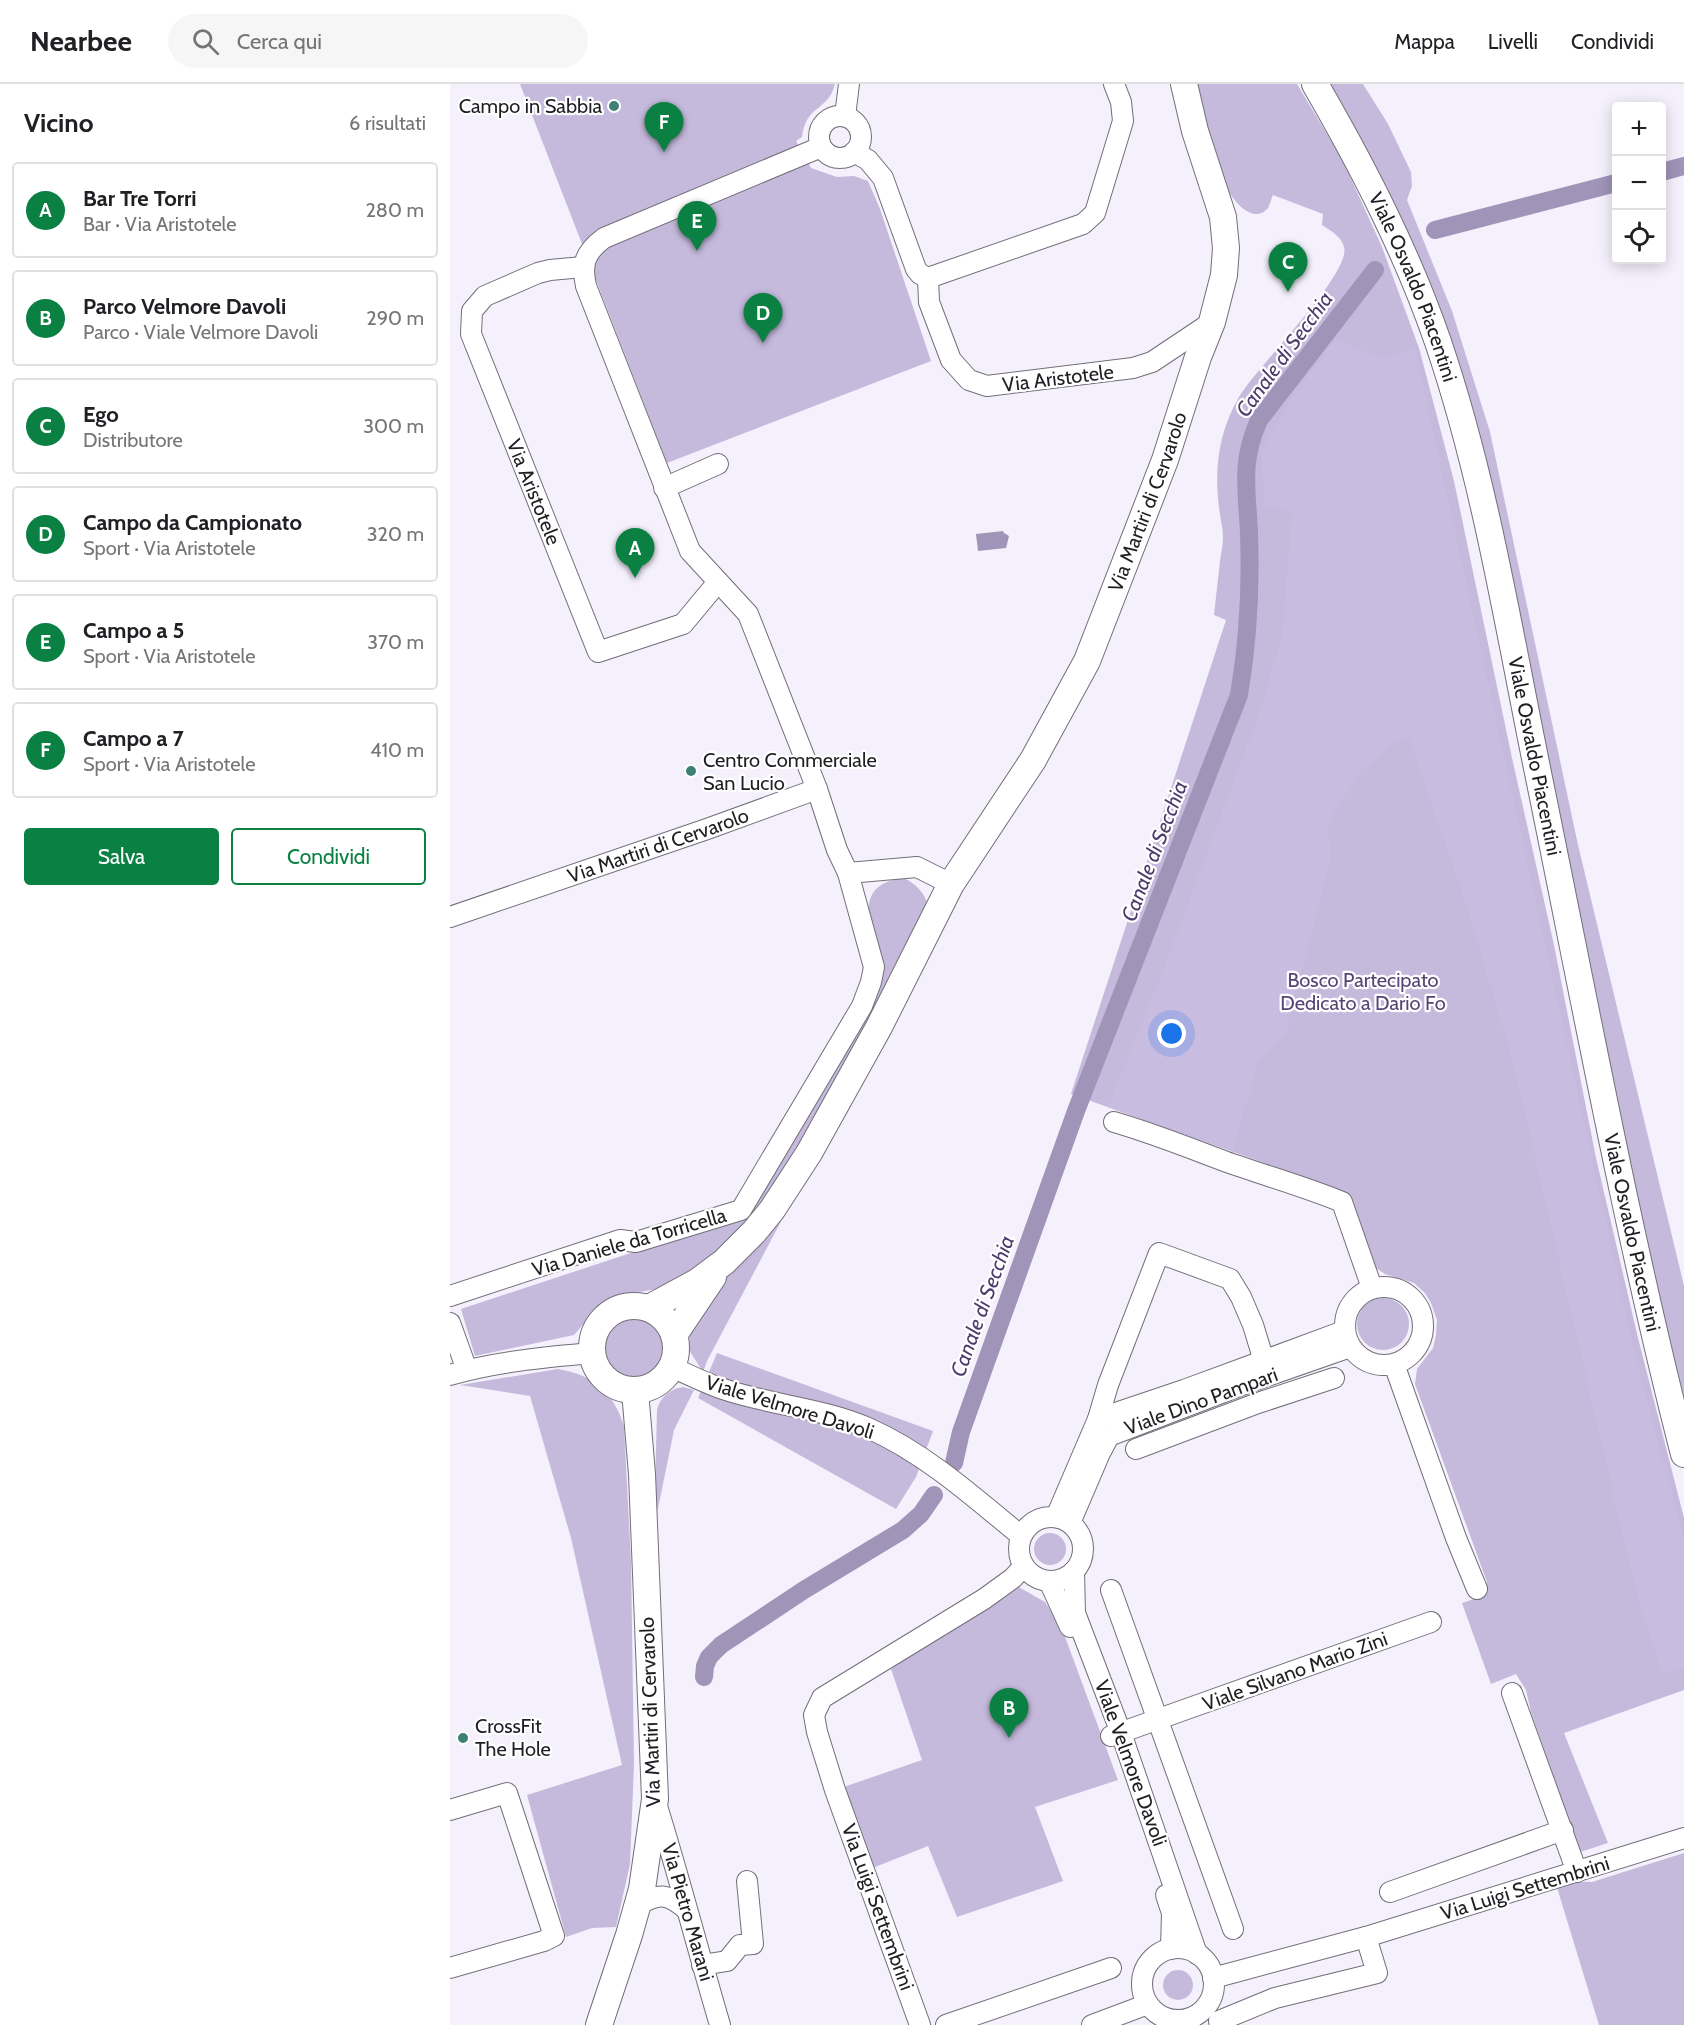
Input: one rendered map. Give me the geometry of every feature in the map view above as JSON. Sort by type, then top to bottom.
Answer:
[{"type":"main road","name":"Viale Osvaldo Piacentini","points":[[1315,84],[1378,199],[1419,290],[1460,417],[1482,501],[1621,1186],[1684,1454]]},
{"type":"main road","name":"Via Martiri di Cervarolo","points":[[592,1353],[592,1341],[603,1318],[625,1306],[637,1305],[650,1308],[697,1282],[724,1262],[772,1210],[809,1153],[879,1028],[951,884],[1033,760],[1088,661],[1166,460],[1198,357],[1212,322],[1224,275],[1226,248],[1223,217],[1195,131],[1185,85]]},
{"type":"main road","name":"Via Martiri di Cervarolo","points":[[674,1335],[724,1262]]},
{"type":"main road","points":[[592,1353],[595,1365],[611,1384],[635,1391],[657,1384],[666,1377],[672,1367],[677,1346],[665,1319],[650,1308]]},
{"type":"main road","name":"Via Martiri di Cervarolo","points":[[599,2025],[638,1905],[648,1858],[655,1799],[642,1474],[635,1391]]},
{"type":"street","points":[[845,116],[849,84]]},
{"type":"street","points":[[854,152],[868,160],[883,178],[915,268],[928,278],[1074,228],[1090,220],[1095,213],[1123,121],[1121,102],[1114,84]]},
{"type":"street","points":[[845,116],[856,123],[861,141],[849,156],[836,158],[821,147],[819,133],[825,121],[845,116]]},
{"type":"street","points":[[821,147],[604,238],[588,252],[583,267],[586,286],[690,551],[748,614],[817,789],[837,850],[848,873],[917,867],[951,884]]},
{"type":"street","name":"Via Aristotele","points":[[583,267],[538,273],[485,296],[472,311],[471,334],[598,652],[683,624],[718,582]]},
{"type":"street","name":"Via Aristotele","points":[[928,278],[929,302],[951,360],[969,380],[987,386],[1133,368],[1159,358],[1212,322]]},
{"type":"street","points":[[664,488],[718,465]]},
{"type":"street","name":"Via Martiri di Cervarolo","points":[[450,917],[817,789]]},
{"type":"street","name":"Via Daniele da Torricella","points":[[450,1296],[620,1240],[636,1242],[741,1210],[861,1006],[871,982],[874,967],[848,873]]},
{"type":"street","points":[[1114,1122],[1153,1133],[1224,1161],[1314,1190],[1342,1202],[1372,1288]]},
{"type":"street","name":"Viale Dino Pampari","points":[[1063,1520],[1108,1385],[1159,1253],[1230,1279],[1253,1325],[1264,1361]]},
{"type":"street","points":[[1384,1286],[1397,1288],[1408,1294],[1422,1315],[1422,1334],[1414,1351],[1405,1359],[1394,1364],[1369,1363],[1359,1356],[1347,1339],[1344,1320],[1347,1309],[1362,1292],[1372,1288],[1384,1286]]},
{"type":"street","points":[[450,1323],[458,1372],[592,1353]]},
{"type":"street","name":"Viale Dino Pampari","points":[[1098,1419],[1264,1361],[1347,1339]]},
{"type":"street","name":"Viale Dino Pampari","points":[[1063,1520],[1109,1436],[1250,1382],[1347,1339]]},
{"type":"street","points":[[1394,1364],[1456,1538],[1477,1589]]},
{"type":"street","name":"Viale Velmore Davoli","points":[[672,1367],[724,1389],[819,1412],[868,1428],[910,1451],[949,1478],[1022,1536]]},
{"type":"street","points":[[1136,1449],[1258,1403],[1334,1378]]},
{"type":"street","points":[[1250,1382],[1258,1403]]},
{"type":"street","points":[[1063,1520],[1045,1517],[1027,1528],[1022,1536],[1020,1556],[1024,1566],[1033,1575],[1049,1581],[1060,1580],[1074,1571]]},
{"type":"street","name":"Viale Velmore Davoli","points":[[1063,1520],[1080,1534],[1083,1545],[1080,1563],[1074,1571],[1075,1613],[1116,1735],[1197,1954]]},
{"type":"street","name":"Via Luigi Settembrini","points":[[920,2025],[835,1790],[814,1714],[822,1698],[984,1599],[1013,1578],[1024,1566]]},
{"type":"street","name":"Viale Velmore Davoli","points":[[1049,1581],[1116,1735],[1172,1913],[1171,1949]]},
{"type":"street","points":[[1111,1590],[1233,1929]]},
{"type":"street","name":"Viale Silvano Mario Zini","points":[[1116,1735],[1431,1622]]},
{"type":"street","points":[[1512,1693],[1577,1872]]},
{"type":"street","points":[[450,1810],[507,1793],[554,1936],[544,1941],[450,1968]]},
{"type":"street","name":"Via Pietro Marani","points":[[655,1799],[720,2025]]},
{"type":"street","points":[[1390,1892],[1563,1830]]},
{"type":"street","name":"Via Luigi Settembrini","points":[[1213,1978],[1366,1936],[1684,1838]]},
{"type":"street","points":[[702,1965],[727,1961],[740,1945],[753,1944],[747,1881]]},
{"type":"street","points":[[638,1905],[651,1898],[667,1896],[686,1909]]},
{"type":"street","points":[[1221,2025],[1219,2021],[1275,1998],[1377,1973],[1366,1936]]},
{"type":"street","points":[[1171,1949],[1186,1949],[1197,1954],[1209,1966],[1213,1978],[1211,1998],[1197,2020],[1189,2018],[1178,2023],[1157,2013],[1148,2004],[1143,1991],[1142,1979],[1152,1959],[1160,1953],[1171,1949]]},
{"type":"street","points":[[946,2025],[1111,1968]]},
{"type":"street","points":[[1092,2025],[1148,2004]]},
{"type":"green space","points":[[520,84],[835,84],[832,93],[808,119],[802,137],[796,141],[811,168],[837,177],[854,176],[868,181],[880,209],[931,361],[667,463]]},
{"type":"green space","name":"Bosco Partecipato Dedicato a Dario Fo","points":[[1195,84],[1297,84],[1342,159],[1382,247],[1419,348],[1454,481],[1554,945],[1596,1158],[1638,1338],[1684,1518],[1684,1690],[1564,1733],[1608,1843],[1580,1852],[1531,1712],[1526,1690],[1516,1674],[1491,1684],[1462,1603],[1483,1596],[1487,1582],[1415,1384],[1417,1369],[1433,1348],[1436,1335],[1437,1320],[1425,1293],[1414,1283],[1385,1274],[1370,1264],[1348,1193],[1071,1094],[1226,620],[1214,615],[1223,538],[1217,478],[1220,450],[1227,423],[1248,384],[1319,299],[1342,260],[1344,247],[1335,234],[1322,225],[1323,214],[1273,195],[1268,208],[1263,213],[1257,214],[1245,210],[1235,200],[1228,190],[1215,156],[1197,100]]},
{"type":"green space","points":[[1330,84],[1363,84],[1388,124],[1411,172],[1412,186],[1407,200],[1452,311],[1490,432],[1578,845],[1684,1286],[1684,1399],[1664,1322],[1638,1202],[1491,486],[1469,398],[1431,289],[1391,196]]},
{"type":"green space","points":[[904,878],[919,889],[928,905],[876,1007],[777,1184],[735,1238],[683,1277],[663,1288],[616,1296],[599,1306],[574,1335],[475,1356],[461,1309],[734,1219],[763,1192],[882,978],[869,917],[872,894],[888,882]]},
{"type":"green space","points":[[786,1212],[703,1372],[689,1350],[690,1321],[702,1300]]},
{"type":"green space","points":[[1378,1298],[1388,1298],[1402,1305],[1409,1324],[1402,1343],[1388,1350],[1378,1350],[1368,1346],[1361,1339],[1357,1329],[1357,1319],[1361,1309],[1368,1302]]},
{"type":"green space","points":[[634,1317],[656,1326],[665,1348],[656,1370],[634,1379],[612,1370],[603,1348],[612,1326]]},
{"type":"green space","points":[[717,1353],[933,1431],[916,1477],[896,1509],[698,1398]]},
{"type":"green space","points":[[558,1369],[582,1376],[600,1387],[614,1403],[624,1426],[631,1562],[634,1764],[630,1864],[616,1927],[592,1928],[566,1937],[527,1795],[622,1765],[571,1538],[530,1396],[460,1385]]},
{"type":"green space","points":[[683,1387],[694,1390],[674,1430],[654,1528],[657,1410],[666,1394]]},
{"type":"green space","points":[[1050,1533],[1061,1538],[1066,1549],[1061,1560],[1050,1565],[1039,1560],[1034,1549],[1039,1538]]},
{"type":"green space","points":[[1015,1585],[1045,1602],[1061,1626],[1118,1780],[1035,1807],[1063,1881],[957,1917],[928,1846],[865,1871],[835,1790],[922,1760],[891,1669],[978,1603]]},
{"type":"green space","points":[[1684,1853],[1684,2025],[1599,2025],[1555,1881],[1592,1882]]},
{"type":"green space","points":[[1178,1970],[1184,1971],[1192,1979],[1192,1991],[1184,1999],[1178,2000],[1172,1999],[1164,1991],[1163,1985],[1164,1979],[1172,1971]]},
{"type":"shaded area","points":[[1336,339],[1380,358],[1415,349],[1636,1360],[1684,1539],[1684,1667],[1662,1673],[1636,1591],[1512,1058],[1467,906],[1409,738],[1395,742],[1360,772],[1328,823],[1330,858],[1286,1032],[1258,1060],[1233,1151],[1108,1107],[1165,966],[1263,703],[1282,635],[1292,511],[1264,507],[1262,450],[1296,391]]},
{"type":"shaded area","points":[[1003,531],[1009,536],[1006,548],[978,551],[976,534]]},
{"type":"waterway","name":"Canale di Secchia","points":[[1666,171],[1684,166]]},
{"type":"waterway","name":"Canale di Secchia","points":[[1435,230],[1612,184]]},
{"type":"waterway","name":"Canale di Secchia","points":[[954,1463],[961,1432],[1076,1111],[1239,695],[1245,655],[1249,594],[1250,553],[1246,476],[1253,435],[1259,420],[1375,270]]},
{"type":"waterway","name":"Canale di Secchia","points":[[704,1677],[709,1657],[721,1645],[804,1590],[903,1530],[921,1514],[934,1495]]},
{"type":"place","name":"Campo in Sabbia","points":[[614,106]]},
{"type":"place","name":"Campo a 7","points":[[664,152]]},
{"type":"place","name":"Campo a 5","points":[[697,251]]},
{"type":"place","name":"Ego","points":[[1288,292]]},
{"type":"place","name":"Campo da Campionato","points":[[763,343]]},
{"type":"place","name":"Bar Tre Torri","points":[[635,578]]},
{"type":"place","name":"Centro Commerciale San Lucio","points":[[691,771]]},
{"type":"place","name":"CrossFit The Hole","points":[[463,1738]]},
{"type":"place","name":"Parco Velmore Davoli","points":[[1009,1738]]}]
